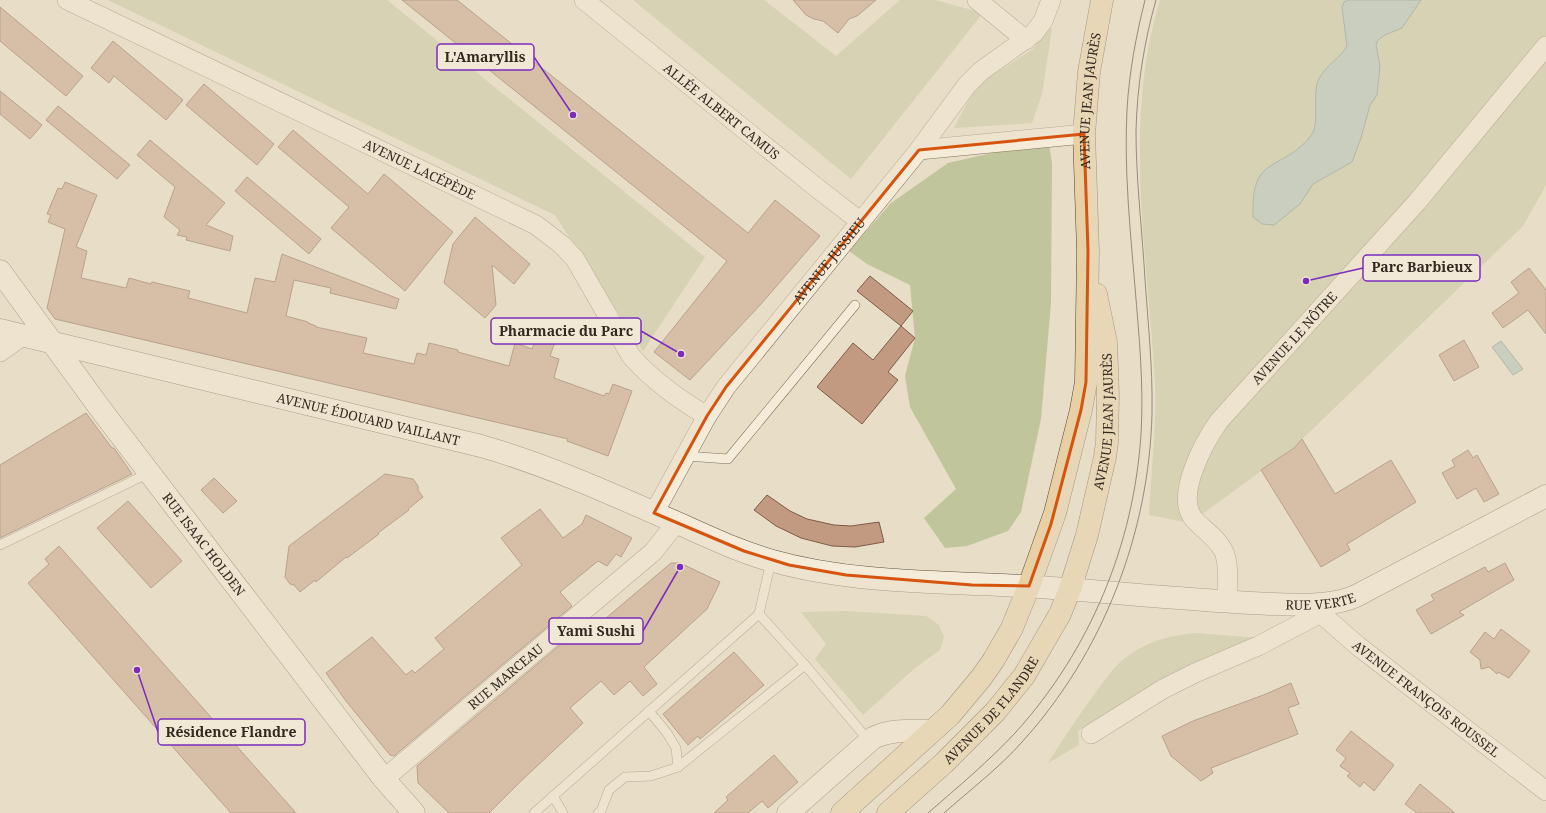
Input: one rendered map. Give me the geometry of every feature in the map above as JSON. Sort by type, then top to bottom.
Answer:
[{"type":"main road","name":"AVENUE JEAN JAURÈS","points":[[1029,586],[1055,512],[1081,410],[1086,376],[1088,251],[1084,134],[1089,72],[1102,0]]},
{"type":"main road","name":"AVENUE JEAN JAURÈS","points":[[1070,589],[1086,535],[1105,457],[1108,425],[1106,342],[1088,251]]},
{"type":"main road","name":"AVENUE DE FLANDRE","points":[[842,813],[960,705],[993,660],[1010,630],[1029,586]]},
{"type":"main road","name":"AVENUE DE FLANDRE","points":[[888,813],[954,753],[995,712],[1024,676],[1060,614],[1070,589]]},
{"type":"main road","points":[[932,731],[954,753]]},
{"type":"street","name":"AVENUE LACÉPÈDE","points":[[68,0],[536,225],[562,244],[575,259],[631,356],[640,367],[669,392],[707,416]]},
{"type":"street","name":"ALLÉE ALBERT CAMUS","points":[[584,0],[861,222]]},
{"type":"street","points":[[977,0],[1026,40]]},
{"type":"street","name":"AVENUE JUSSIEU","points":[[654,513],[707,416],[736,375],[919,150],[967,85],[981,71],[1034,33],[1043,21],[1051,0]]},
{"type":"street","name":"AVENUE LE NÔTRE","points":[[1227,601],[1227,568],[1224,552],[1192,517],[1188,502],[1190,483],[1202,446],[1219,421],[1417,202],[1546,46]]},
{"type":"street","points":[[919,150],[1084,134]]},
{"type":"street","name":"RUE ISAAC HOLDEN","points":[[0,271],[98,405],[384,780],[414,813]]},
{"type":"street","points":[[0,330],[51,341]]},
{"type":"street","points":[[0,352],[24,335]]},
{"type":"street","name":"AVENUE ÉDOUARD VAILLANT","points":[[51,341],[481,446],[525,459],[720,542],[771,561]]},
{"type":"street","name":"RUE VERTE","points":[[771,561],[812,570],[846,575],[943,583],[1029,586],[1147,596],[1289,604],[1315,608],[1348,599],[1546,496]]},
{"type":"street","name":"RUE MARCEAU","points":[[384,780],[653,552],[676,523]]},
{"type":"street","points":[[1091,734],[1163,689],[1195,673],[1258,646],[1315,608]]},
{"type":"street","name":"AVENUE FRANÇOIS ROUSSEL","points":[[1315,608],[1358,646],[1546,791]]},
{"type":"street","points":[[788,813],[869,741],[879,735],[886,733],[932,731]]},
{"type":"lane","points":[[686,456],[728,459],[854,305]]},
{"type":"lane","points":[[0,545],[150,472]]},
{"type":"lane","points":[[534,813],[759,614],[771,561]]},
{"type":"lane","points":[[759,614],[805,665],[869,741]]},
{"type":"lane","points":[[598,813],[601,811],[609,790],[625,777],[651,776],[678,767],[805,665]]},
{"type":"lane","points":[[649,711],[667,733],[676,748],[678,767]]},
{"type":"lane","points":[[553,796],[564,813]]},
{"type":"highlighted area","points":[[1084,134],[1088,251],[1086,382],[1081,410],[1051,524],[1029,586],[972,585],[846,575],[789,565],[744,551],[654,513],[707,416],[726,387],[919,150]]},
{"type":"green space","points":[[108,0],[387,0],[705,257],[643,351],[555,215]]},
{"type":"green space","points":[[633,0],[764,0],[836,56],[900,0],[935,0],[983,13],[851,179]]},
{"type":"green space","points":[[1160,0],[1546,0],[1546,185],[1523,226],[1294,447],[1190,523],[1149,515],[1155,432],[1155,382],[1143,238],[1140,142],[1142,94],[1149,47]]},
{"type":"green space","points":[[1052,28],[1042,94],[1032,123],[954,128],[971,96],[985,80],[1033,49],[1043,34]]},
{"type":"green space","points":[[1049,145],[1052,163],[1051,303],[1041,419],[1021,512],[1008,531],[967,546],[945,548],[924,518],[956,489],[910,407],[905,376],[915,338],[910,285],[867,264],[849,251],[891,203],[948,163],[1005,150]]},
{"type":"green space","points":[[846,611],[926,616],[939,625],[944,637],[940,650],[916,667],[863,715],[815,659],[826,644],[801,612]]},
{"type":"green space","points":[[1197,633],[1257,638],[1145,689],[1078,731],[1079,745],[1048,763],[1071,727],[1121,662],[1146,645],[1179,635]]},
{"type":"water","points":[[1348,0],[1421,0],[1402,28],[1385,35],[1378,40],[1376,45],[1380,66],[1377,95],[1370,105],[1361,138],[1352,162],[1313,184],[1300,204],[1274,225],[1262,224],[1253,217],[1256,183],[1263,172],[1296,150],[1306,142],[1313,133],[1316,119],[1316,92],[1318,81],[1324,71],[1347,46],[1342,7],[1344,2]]},
{"type":"water","points":[[1501,341],[1523,369],[1513,375],[1492,347]]},
{"type":"building","points":[[402,0],[457,0],[748,233],[775,200],[820,236],[761,304],[690,380],[654,352],[727,261]]},
{"type":"building","points":[[793,0],[876,0],[857,16],[849,19],[838,33],[823,21],[806,15]]},
{"type":"building","points":[[0,7],[83,76],[66,96],[0,41]]},
{"type":"building","points":[[113,41],[183,100],[166,120],[114,76],[109,83],[91,68]]},
{"type":"building","points":[[204,84],[274,144],[257,165],[186,105]]},
{"type":"building","points":[[0,91],[42,125],[30,139],[0,114]]},
{"type":"building","points":[[58,106],[130,165],[117,179],[46,120]]},
{"type":"building","points":[[293,130],[368,194],[384,174],[453,232],[405,291],[331,228],[349,207],[278,147]]},
{"type":"building","points":[[150,140],[225,203],[206,225],[233,236],[230,251],[186,240],[187,237],[177,235],[180,230],[164,217],[175,187],[137,155]]},
{"type":"building","points":[[247,177],[321,239],[309,254],[235,191]]},
{"type":"building","points":[[65,182],[97,195],[76,247],[87,251],[81,278],[126,288],[129,278],[151,284],[152,282],[190,291],[188,298],[247,313],[255,278],[275,282],[282,254],[399,299],[396,309],[330,293],[331,288],[294,280],[286,316],[308,322],[316,327],[367,338],[363,353],[414,364],[417,353],[426,355],[429,343],[458,350],[458,352],[509,366],[515,343],[532,349],[542,322],[560,328],[550,356],[559,359],[554,378],[604,396],[606,393],[609,394],[613,384],[632,391],[608,456],[567,441],[568,439],[55,319],[47,308],[65,229],[48,222],[51,215],[47,214],[58,188],[62,189]]},
{"type":"building","points":[[475,217],[530,264],[514,284],[492,265],[496,305],[485,318],[444,283],[453,244]]},
{"type":"building","points":[[1529,268],[1546,290],[1546,334],[1528,310],[1503,328],[1492,313],[1519,293],[1511,282]]},
{"type":"building","points":[[870,276],[913,311],[901,326],[857,291]]},
{"type":"building","points":[[901,326],[915,338],[888,372],[898,380],[862,424],[817,387],[853,343],[873,360]]},
{"type":"building","points":[[1464,340],[1479,367],[1454,381],[1439,355]]},
{"type":"building","points":[[86,413],[112,448],[114,448],[132,474],[0,538],[0,465]]},
{"type":"building","points":[[1302,439],[1335,494],[1391,460],[1416,502],[1347,544],[1350,550],[1321,567],[1261,470],[1294,448]]},
{"type":"building","points":[[1468,450],[1473,458],[1477,455],[1499,494],[1484,502],[1476,488],[1457,499],[1442,473],[1455,466],[1452,460]]},
{"type":"building","points":[[385,474],[413,479],[423,497],[408,509],[409,510],[378,533],[379,534],[347,558],[346,557],[316,582],[315,580],[300,592],[294,585],[290,584],[285,577],[289,546]]},
{"type":"building","points":[[214,478],[237,501],[223,513],[201,490]]},
{"type":"building","points":[[767,495],[790,511],[807,519],[834,525],[851,526],[879,522],[884,542],[855,547],[832,546],[801,538],[776,526],[754,510]]},
{"type":"building","points":[[128,501],[182,561],[151,588],[97,528]]},
{"type":"building","points":[[540,509],[563,538],[582,524],[586,515],[632,538],[621,557],[616,554],[607,566],[598,561],[560,592],[572,606],[394,756],[390,755],[346,701],[326,673],[372,637],[406,675],[412,670],[415,673],[444,649],[435,638],[522,565],[501,538]]},
{"type":"building","points":[[59,546],[296,813],[231,813],[28,583],[49,564],[45,559]]},
{"type":"building","points":[[671,563],[680,563],[720,582],[707,609],[644,667],[657,684],[643,696],[630,681],[614,695],[601,681],[570,708],[583,723],[489,813],[449,813],[418,783],[417,766],[586,623],[592,630]]},
{"type":"building","points":[[1505,563],[1514,580],[1459,612],[1464,615],[1431,634],[1416,610],[1434,600],[1431,595],[1485,567],[1488,572]]},
{"type":"building","points":[[1501,629],[1530,651],[1509,678],[1498,672],[1497,674],[1489,667],[1481,669],[1480,660],[1470,652],[1485,632],[1494,639]]},
{"type":"building","points":[[734,652],[764,685],[700,739],[698,736],[688,745],[663,714]]},
{"type":"building","points":[[1291,683],[1299,704],[1288,708],[1298,734],[1211,768],[1213,773],[1201,781],[1171,756],[1162,736],[1193,721],[1266,694]]},
{"type":"building","points":[[1351,731],[1394,765],[1374,791],[1364,782],[1360,787],[1347,776],[1350,773],[1340,766],[1346,758],[1336,750]]},
{"type":"building","points":[[774,755],[798,782],[768,808],[762,801],[748,813],[714,813],[728,800],[726,797]]},
{"type":"building","points":[[1420,784],[1455,813],[1417,813],[1405,804]]},
{"type":"tram line","points":[[928,813],[1006,743],[1042,700],[1066,666],[1086,631],[1104,594],[1118,555],[1129,515],[1137,475],[1141,434],[1142,397],[1128,198],[1126,132],[1131,68],[1145,0]]},
{"type":"tram line","points":[[944,813],[1013,752],[1051,707],[1076,670],[1098,630],[1116,589],[1131,547],[1142,503],[1149,459],[1152,414],[1151,358],[1138,181],[1136,131],[1142,65],[1156,0]]},
{"type":"place","name":"L'Amaryllis","points":[[573,115]]},
{"type":"place","name":"Parc Barbieux","points":[[1306,281]]},
{"type":"place","name":"Pharmacie du Parc","points":[[681,354]]},
{"type":"place","name":"Yami Sushi","points":[[680,567]]},
{"type":"place","name":"Résidence Flandre","points":[[137,670]]}]
